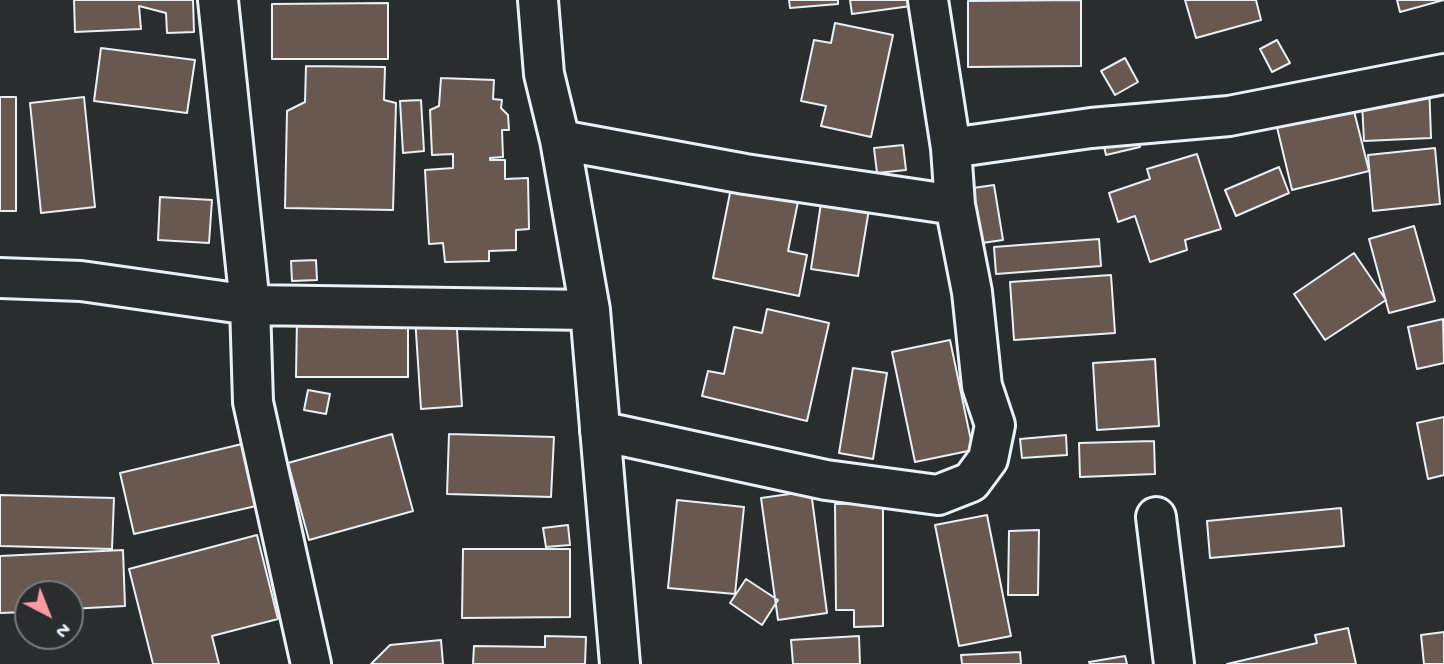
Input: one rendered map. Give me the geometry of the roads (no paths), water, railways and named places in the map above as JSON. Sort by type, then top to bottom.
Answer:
[{"type":"street","points":[[218,0],[250,305],[253,402],[311,664]]},
{"type":"street","points":[[538,0],[544,74],[560,140],[590,310],[620,664]]},
{"type":"street","points":[[600,431],[838,482],[938,495],[971,482],[988,459],[995,425],[982,386],[972,292],[955,205],[951,148],[928,0]]},
{"type":"street","points":[[951,148],[1091,128],[1229,116],[1444,74]]},
{"type":"street","points":[[560,140],[745,174],[955,205]]},
{"type":"street","points":[[0,278],[81,281],[250,305],[590,310]]},
{"type":"street","points":[[1156,517],[1174,664]]}]
